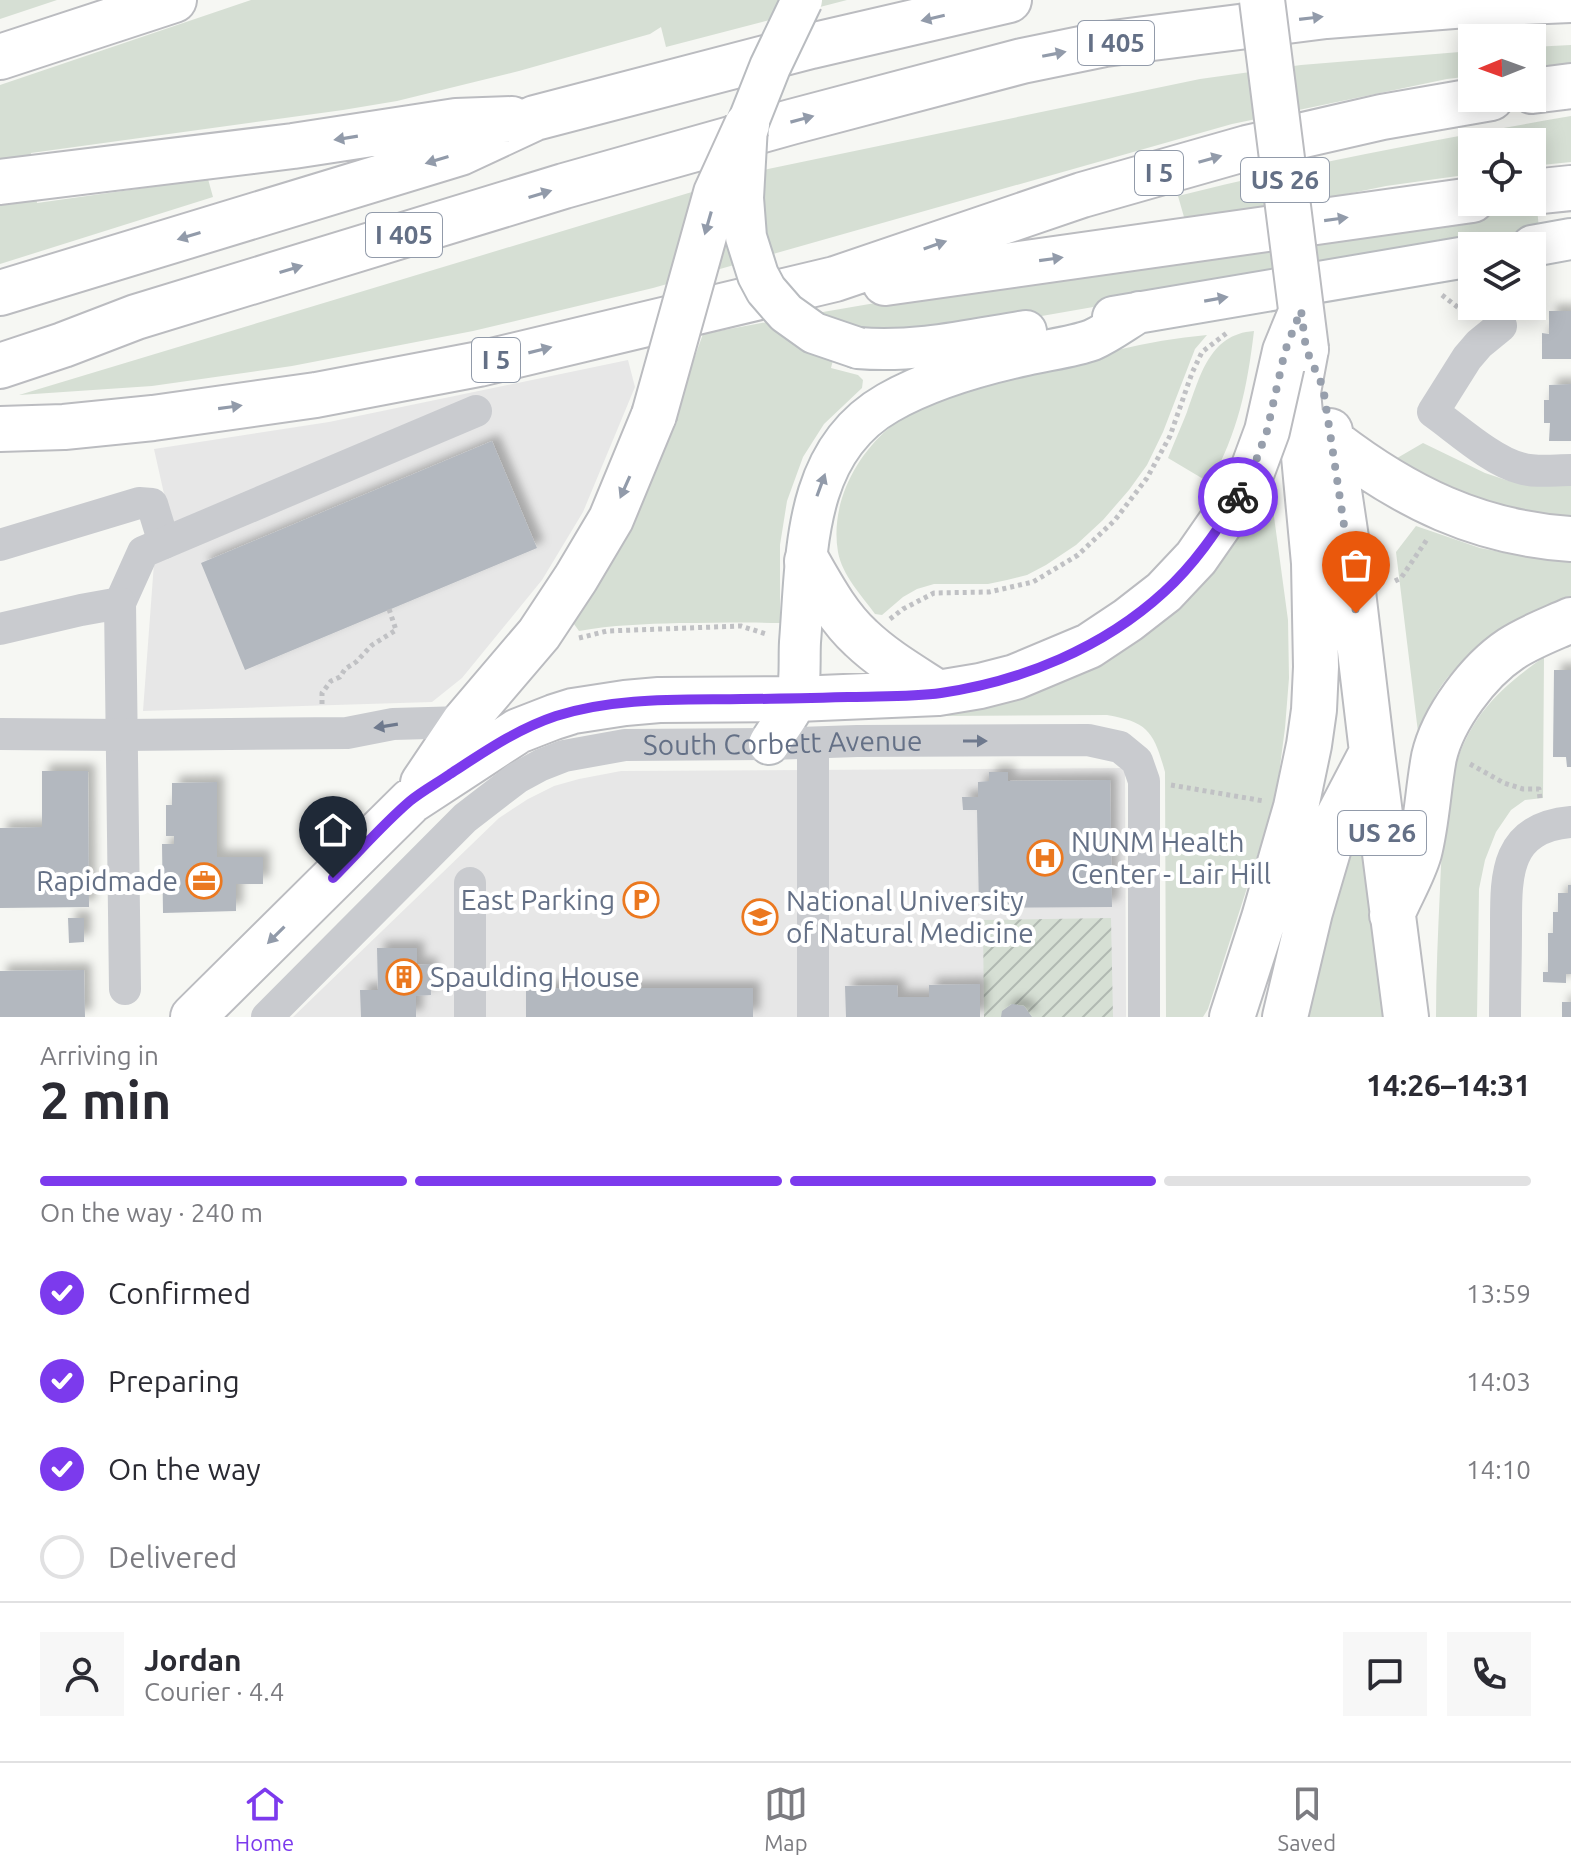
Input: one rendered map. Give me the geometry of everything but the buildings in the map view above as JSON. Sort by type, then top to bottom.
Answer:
[{"type":"highway","points":[[0,57],[174,0]]},
{"type":"highway","points":[[0,293],[460,153],[535,118],[811,46],[1009,0]]},
{"type":"highway","name":"US 26","points":[[1262,0],[1304,329],[1323,387],[1332,441],[1332,560],[1372,752],[1406,1017]]},
{"type":"highway","name":"I 405","points":[[0,366],[136,317],[605,174],[1022,61],[1105,44],[1326,16],[1571,0]]},
{"type":"highway","points":[[1546,89],[1571,86]]},
{"type":"highway","name":"I 5","points":[[0,429],[64,427],[153,418],[316,395],[479,364],[835,279],[1082,195],[1247,148],[1382,117],[1458,104]]},
{"type":"highway","points":[[0,182],[293,146],[456,121],[535,118]]},
{"type":"highway","points":[[193,1017],[411,801],[464,722],[539,634],[576,578],[611,519],[654,415],[716,193],[747,125]]},
{"type":"highway","points":[[1546,191],[1571,188]]},
{"type":"highway","points":[[835,279],[886,283],[1458,202]]},
{"type":"highway","points":[[0,342],[52,326],[136,317]]},
{"type":"highway","points":[[1232,1017],[1296,807],[1309,745],[1316,667],[1332,560],[1298,392],[1304,329]]},
{"type":"highway","name":"US 26","points":[[797,699],[938,693],[980,686],[1015,677],[1089,646],[1128,620],[1164,592],[1196,558],[1237,499],[1250,477],[1267,431],[1285,351],[1304,329]]},
{"type":"highway","points":[[1332,441],[1428,515],[1441,508],[1501,529],[1536,537],[1571,539]]},
{"type":"highway","points":[[807,561],[831,602],[860,637],[879,654],[938,693]]},
{"type":"highway","points":[[1392,915],[1418,855],[1435,754],[1458,703],[1510,650],[1571,620]]},
{"type":"highway","name":"South Corbett Avenue","points":[[411,801],[518,731],[573,711],[659,700],[797,699]]},
{"type":"highway","points":[[1285,1017],[1310,912],[1338,817],[1372,752]]},
{"type":"main road","points":[[802,0],[747,125],[743,217],[758,275],[773,299],[800,324],[827,339],[858,348],[918,349],[1458,258]]},
{"type":"main road","points":[[769,744],[797,699],[813,510],[829,465],[841,444],[873,412],[904,394],[949,376],[1092,340],[1139,312]]},
{"type":"street","points":[[1501,326],[1467,358],[1433,412],[1503,461],[1518,468],[1571,470]]},
{"type":"street","points":[[125,989],[120,603],[143,552],[476,411]]},
{"type":"street","points":[[0,545],[139,503],[152,504],[164,543]]},
{"type":"street","points":[[0,629],[120,603]]},
{"type":"street","points":[[0,734],[347,733],[393,724],[464,722]]},
{"type":"street","name":"South Corbett Avenue","points":[[267,1017],[465,818],[517,778],[541,765],[580,752],[625,745],[1088,740],[1120,747],[1137,761],[1144,781]]},
{"type":"street","points":[[813,743],[813,1017]]},
{"type":"street","points":[[1144,781],[1144,1017]]},
{"type":"street","points":[[1505,1017],[1508,872],[1519,847],[1535,832],[1557,825]]},
{"type":"street","points":[[470,883],[470,1017]]},
{"type":"path","points":[[1431,263],[1438,292],[1471,318],[1501,326],[1542,313],[1547,244]]},
{"type":"path","points":[[880,627],[903,609],[934,593],[989,592],[1033,582],[1078,555],[1115,520],[1147,478],[1170,436],[1202,352],[1233,329]]},
{"type":"path","points":[[1395,581],[1401,578],[1428,515]]},
{"type":"path","points":[[321,733],[322,693],[331,681],[340,677],[372,645],[396,630],[389,609]]},
{"type":"path","points":[[577,638],[607,631],[741,626],[769,635]]},
{"type":"path","points":[[1465,763],[1504,783],[1523,789],[1539,789],[1557,825]]},
{"type":"path","points":[[1144,781],[1296,807]]},
{"type":"shaded area","points":[[0,0],[57,0],[0,19]]},
{"type":"shaded area","points":[[251,0],[847,0],[666,47],[661,27],[650,34],[519,71],[397,101],[31,153],[37,203],[208,179],[213,197],[0,264],[0,85]]},
{"type":"shaded area","points":[[1571,45],[1571,63],[1546,66],[1546,46]]},
{"type":"shaded area","points":[[1458,52],[1458,78],[1232,124],[653,288],[473,331],[292,366],[152,386],[19,395],[768,169],[1200,79],[1301,65]]},
{"type":"shaded area","points":[[1571,116],[1571,162],[1546,165],[1546,128],[1505,128]]},
{"type":"shaded area","points":[[1458,137],[1458,176],[1386,186],[1186,224],[1178,196],[1374,152]]},
{"type":"shaded area","points":[[1477,216],[1538,216],[1539,229],[1458,232],[1458,243],[1002,323],[938,332],[841,328],[831,368],[858,375],[863,380],[862,388],[824,424],[803,457],[787,501],[780,545],[780,623],[654,624],[579,631],[571,620],[671,423],[703,334],[1015,280]]},
{"type":"shaded area","points":[[1254,331],[1240,410],[1228,446],[1210,483],[1168,458],[1208,360],[1226,340]]},
{"type":"shaded area","points":[[1207,335],[1195,349],[1147,465],[1103,520],[1076,545],[1027,575],[988,584],[934,584],[903,597],[882,615],[875,614],[840,561],[836,535],[841,500],[847,484],[865,454],[889,428],[919,409],[975,388],[1117,350]]},
{"type":"shaded area","points":[[628,360],[635,387],[583,512],[542,580],[462,678],[432,702],[143,711],[154,563],[177,552],[154,449],[329,422]]},
{"type":"shaded area","points":[[1423,443],[1509,481],[1571,486],[1571,516],[1519,511],[1461,495],[1392,461]]},
{"type":"shaded area","points":[[1270,487],[1288,620],[1289,678],[1277,789],[1208,1009],[1203,1017],[1166,1017],[1165,772],[1148,732],[1132,721],[1107,715],[943,716],[1058,684],[1145,635],[1196,589],[1239,535]]},
{"type":"shaded area","points":[[1416,526],[1480,548],[1526,557],[1571,560],[1571,602],[1522,624],[1474,652],[1448,677],[1431,703],[1418,732],[1396,552]]},
{"type":"shaded area","points":[[1544,657],[1543,798],[1525,800],[1511,810],[1496,832],[1485,860],[1479,889],[1477,1017],[1436,1017],[1442,844],[1448,798],[1459,754],[1481,714],[1495,697]]},
{"type":"shaded area","name":"National University of Natural Medicine","points":[[1125,768],[1126,1017],[293,1017],[499,818],[554,786],[621,771]]},
{"type":"shaded area","points":[[1360,833],[1383,1017],[1307,1017],[1352,834]]},
{"type":"shaded area","points":[[1111,918],[1113,1017],[984,1017],[983,920]]},
{"type":"way so far","points":[[1238,497],[1250,477],[1267,431],[1285,351],[1301,310],[1306,349],[1323,387],[1356,613]]},
{"type":"place","name":"NUNM Health Center - Lair Hill","points":[[1045,858]]},
{"type":"place","name":"Rapidmade","points":[[204,881]]},
{"type":"place","name":"East Parking","points":[[641,900]]},
{"type":"place","name":"National University of Natural Medicine","points":[[760,917]]},
{"type":"place","name":"Spaulding House","points":[[404,977]]},
{"type":"route","points":[[333,878],[411,801],[518,731],[554,717],[594,707],[659,700],[797,699],[938,693],[1015,677],[1050,663],[1089,646],[1164,592],[1196,558],[1238,497]]}]
